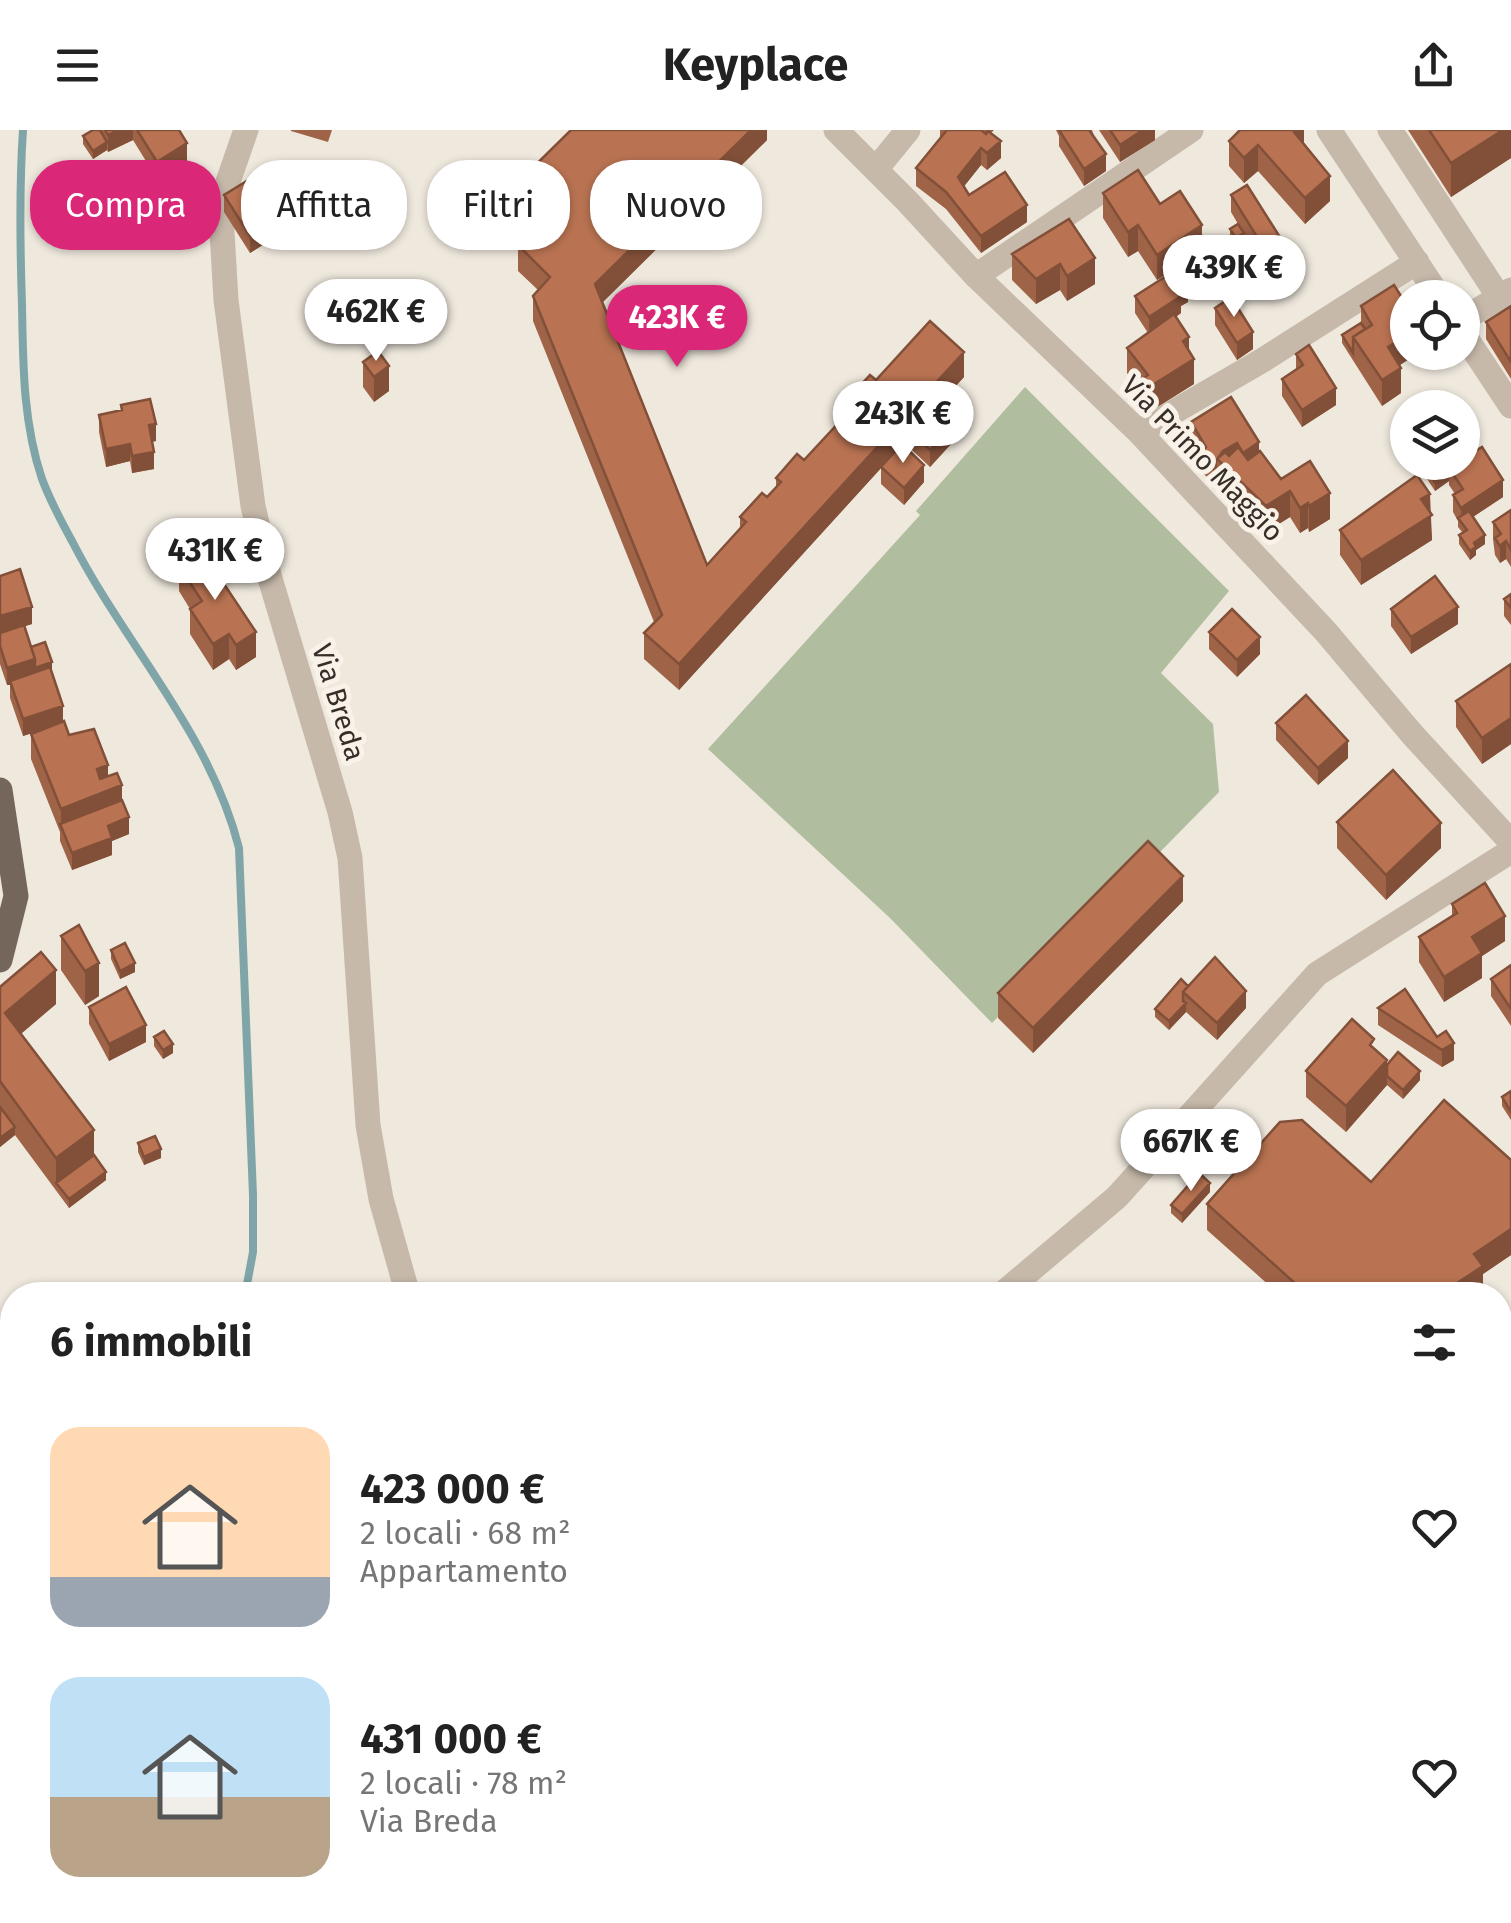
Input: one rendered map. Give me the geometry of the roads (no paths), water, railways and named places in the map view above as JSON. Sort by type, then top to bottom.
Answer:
[{"type":"main road","points":[[0,790],[16,896],[0,960]]},
{"type":"street","name":"Via Breda","points":[[246,130],[223,196],[221,215],[225,286],[252,506],[350,858],[368,1125],[381,1200],[404,1282]]},
{"type":"street","name":"Via Primo Maggio","points":[[836,130],[976,276],[1140,432],[1326,632],[1511,842]]},
{"type":"street","points":[[876,169],[908,130]]},
{"type":"street","points":[[976,276],[1191,130]]},
{"type":"street","points":[[1329,130],[1428,280]]},
{"type":"street","points":[[1390,130],[1505,294],[1480,309]]},
{"type":"street","points":[[1140,432],[1417,262]]},
{"type":"street","points":[[1480,359],[1511,406]]},
{"type":"street","points":[[1016,1282],[1117,1197],[1317,974],[1511,851]]},
{"type":"waterway","points":[[23,130],[20,218],[24,371],[31,436],[42,479],[93,579],[208,766],[239,848],[253,1195],[253,1252],[247,1282]]}]
